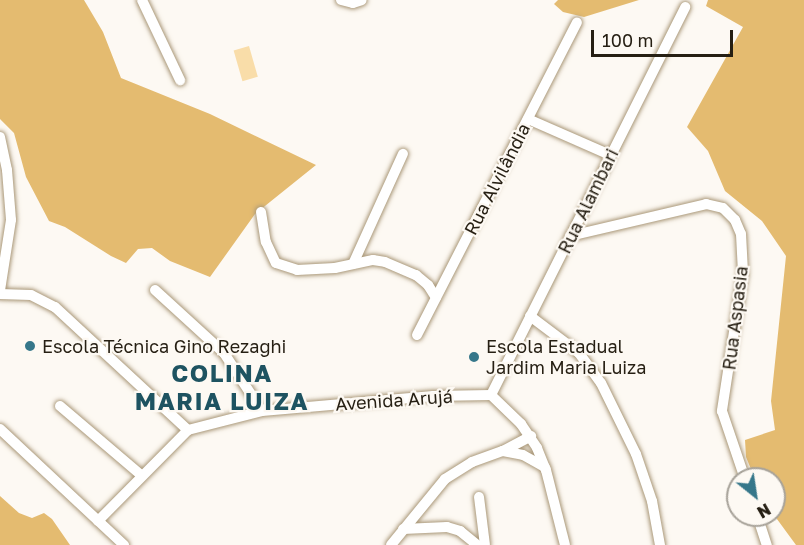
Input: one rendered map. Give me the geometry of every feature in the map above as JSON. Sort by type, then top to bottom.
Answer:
[{"type":"street","points":[[142,0],[180,80]]},
{"type":"street","points":[[341,0],[353,3],[362,0]]},
{"type":"street","name":"Rua Alambari","points":[[490,395],[685,7]]},
{"type":"street","name":"Rua Alvilândia","points":[[417,334],[577,23]]},
{"type":"street","points":[[528,119],[610,155]]},
{"type":"street","points":[[0,137],[7,170],[12,220],[0,292],[32,296],[50,304],[188,430],[98,521]]},
{"type":"street","points":[[352,264],[403,154]]},
{"type":"street","name":"Rua Aspasia","points":[[570,236],[706,204],[723,208],[735,219],[741,234],[743,273],[722,411],[741,467]]},
{"type":"street","points":[[261,212],[268,251],[276,263],[297,270],[373,260],[403,268],[428,285],[436,298]]},
{"type":"street","points":[[155,290],[224,353],[262,411]]},
{"type":"street","points":[[530,316],[579,353],[601,383],[636,454],[652,501],[660,545]]},
{"type":"street","points":[[490,395],[510,411],[531,435],[545,467],[565,545]]},
{"type":"street","name":"Avenida Arujá","points":[[188,430],[262,411],[434,396],[490,395]]},
{"type":"street","points":[[60,406],[141,476]]},
{"type":"street","points":[[0,429],[124,545]]},
{"type":"street","points":[[391,545],[445,479],[472,462],[503,451],[531,435]]},
{"type":"street","points":[[503,451],[523,455],[545,467]]},
{"type":"street","points":[[479,496],[485,545]]},
{"type":"street","points":[[403,529],[447,527],[460,531],[477,545]]},
{"type":"street","points":[[761,527],[767,545]]},
{"type":"shaded area","points":[[0,0],[84,0],[103,32],[121,78],[210,114],[316,165],[255,214],[210,277],[170,261],[152,248],[138,249],[126,263],[111,256],[65,227],[49,221],[26,177],[14,133],[0,119]]},
{"type":"shaded area","points":[[558,0],[639,0],[584,17],[563,12],[554,4]]},
{"type":"shaded area","points":[[708,0],[804,0],[804,545],[796,545],[783,527],[786,527],[786,467],[750,467],[746,457],[745,440],[775,430],[771,401],[786,256],[762,221],[725,191],[708,151],[687,127],[743,27],[706,6]]},
{"type":"shaded area","points":[[249,46],[258,77],[242,81],[234,50]]},
{"type":"shaded area","points":[[0,496],[19,513],[32,518],[44,513],[52,519],[70,545],[0,545]]},
{"type":"place","name":"Escola Técnica Gino Rezaghi","points":[[30,346]]},
{"type":"place","name":"Escola Estadual Jardim Maria Luiza","points":[[474,357]]},
{"type":"district","name":"COLINA MARIA LUIZA","points":[[222,387]]}]
